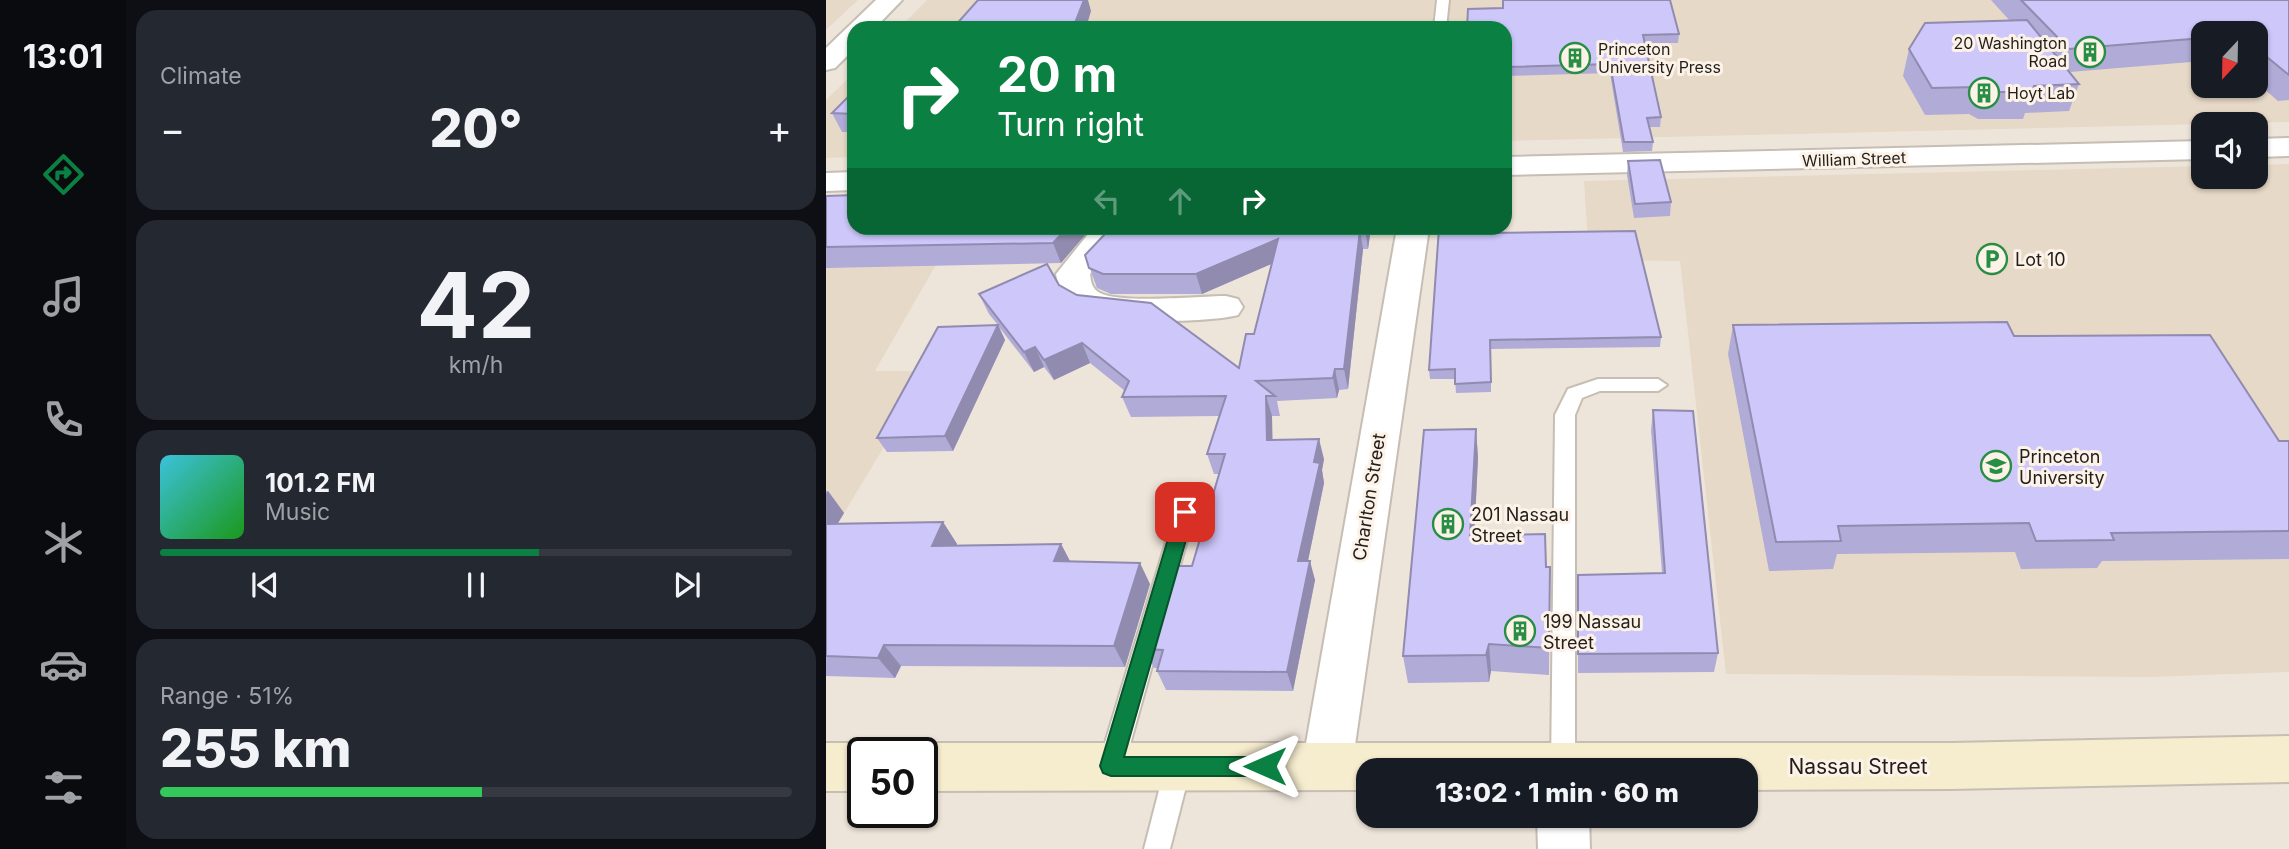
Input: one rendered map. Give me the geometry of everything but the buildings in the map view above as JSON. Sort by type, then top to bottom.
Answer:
[{"type":"main road","name":"Nassau Street","points":[[1758,767],[2289,760]]},
{"type":"main road","points":[[826,767],[847,766]]},
{"type":"main road","name":"Nassau Street","points":[[938,766],[1356,766]]},
{"type":"street","points":[[868,21],[890,0]]},
{"type":"street","points":[[826,62],[847,41]]},
{"type":"street","points":[[2268,148],[2289,147]]},
{"type":"street","name":"William Street","points":[[1512,166],[2191,150]]},
{"type":"street","points":[[826,182],[847,181]]},
{"type":"street","points":[[1106,235],[1100,248],[1082,261],[1073,274],[1076,290],[1090,302],[1116,306],[1226,307]]},
{"type":"street","name":"Charlton Street","points":[[1326,766],[1412,235]]},
{"type":"street","points":[[1563,828],[1564,849]]},
{"type":"lane","points":[[1441,21],[1443,0]]},
{"type":"lane","points":[[1562,758],[1565,415],[1575,394],[1598,386],[1658,385]]},
{"type":"lane","points":[[1111,766],[1185,512]]},
{"type":"lane","points":[[1157,849],[1178,766]]},
{"type":"shaded area","points":[[826,0],[858,0],[826,30]]},
{"type":"shaded area","points":[[927,0],[2289,0],[2289,122],[2268,123],[2268,112],[2191,112],[2191,124],[1512,141],[1512,21],[906,21]]},
{"type":"shaded area","points":[[847,80],[847,157],[826,158],[826,100]]},
{"type":"shaded area","name":"Princeton University","points":[[2289,164],[2289,672],[2151,677],[1726,674],[1680,261],[1589,260],[1584,181],[2191,166],[2191,189],[2268,189],[2268,165]]},
{"type":"shaded area","points":[[826,202],[847,222],[847,235],[953,235],[875,371],[930,371],[844,513],[826,513]]},
{"type":"place","name":"20 Washington Road","points":[[2090,52]]},
{"type":"place","name":"Princeton University Press","points":[[1575,58]]},
{"type":"place","name":"Hoyt Lab","points":[[1984,93]]},
{"type":"place","name":"Lot 10","points":[[1992,259]]},
{"type":"place","name":"Princeton University","points":[[1996,466]]},
{"type":"place","name":"201 Nassau Street","points":[[1448,524]]},
{"type":"place","name":"199 Nassau Street","points":[[1520,631]]},
{"type":"route","points":[[1185,512],[1111,766],[1265,766]]}]
